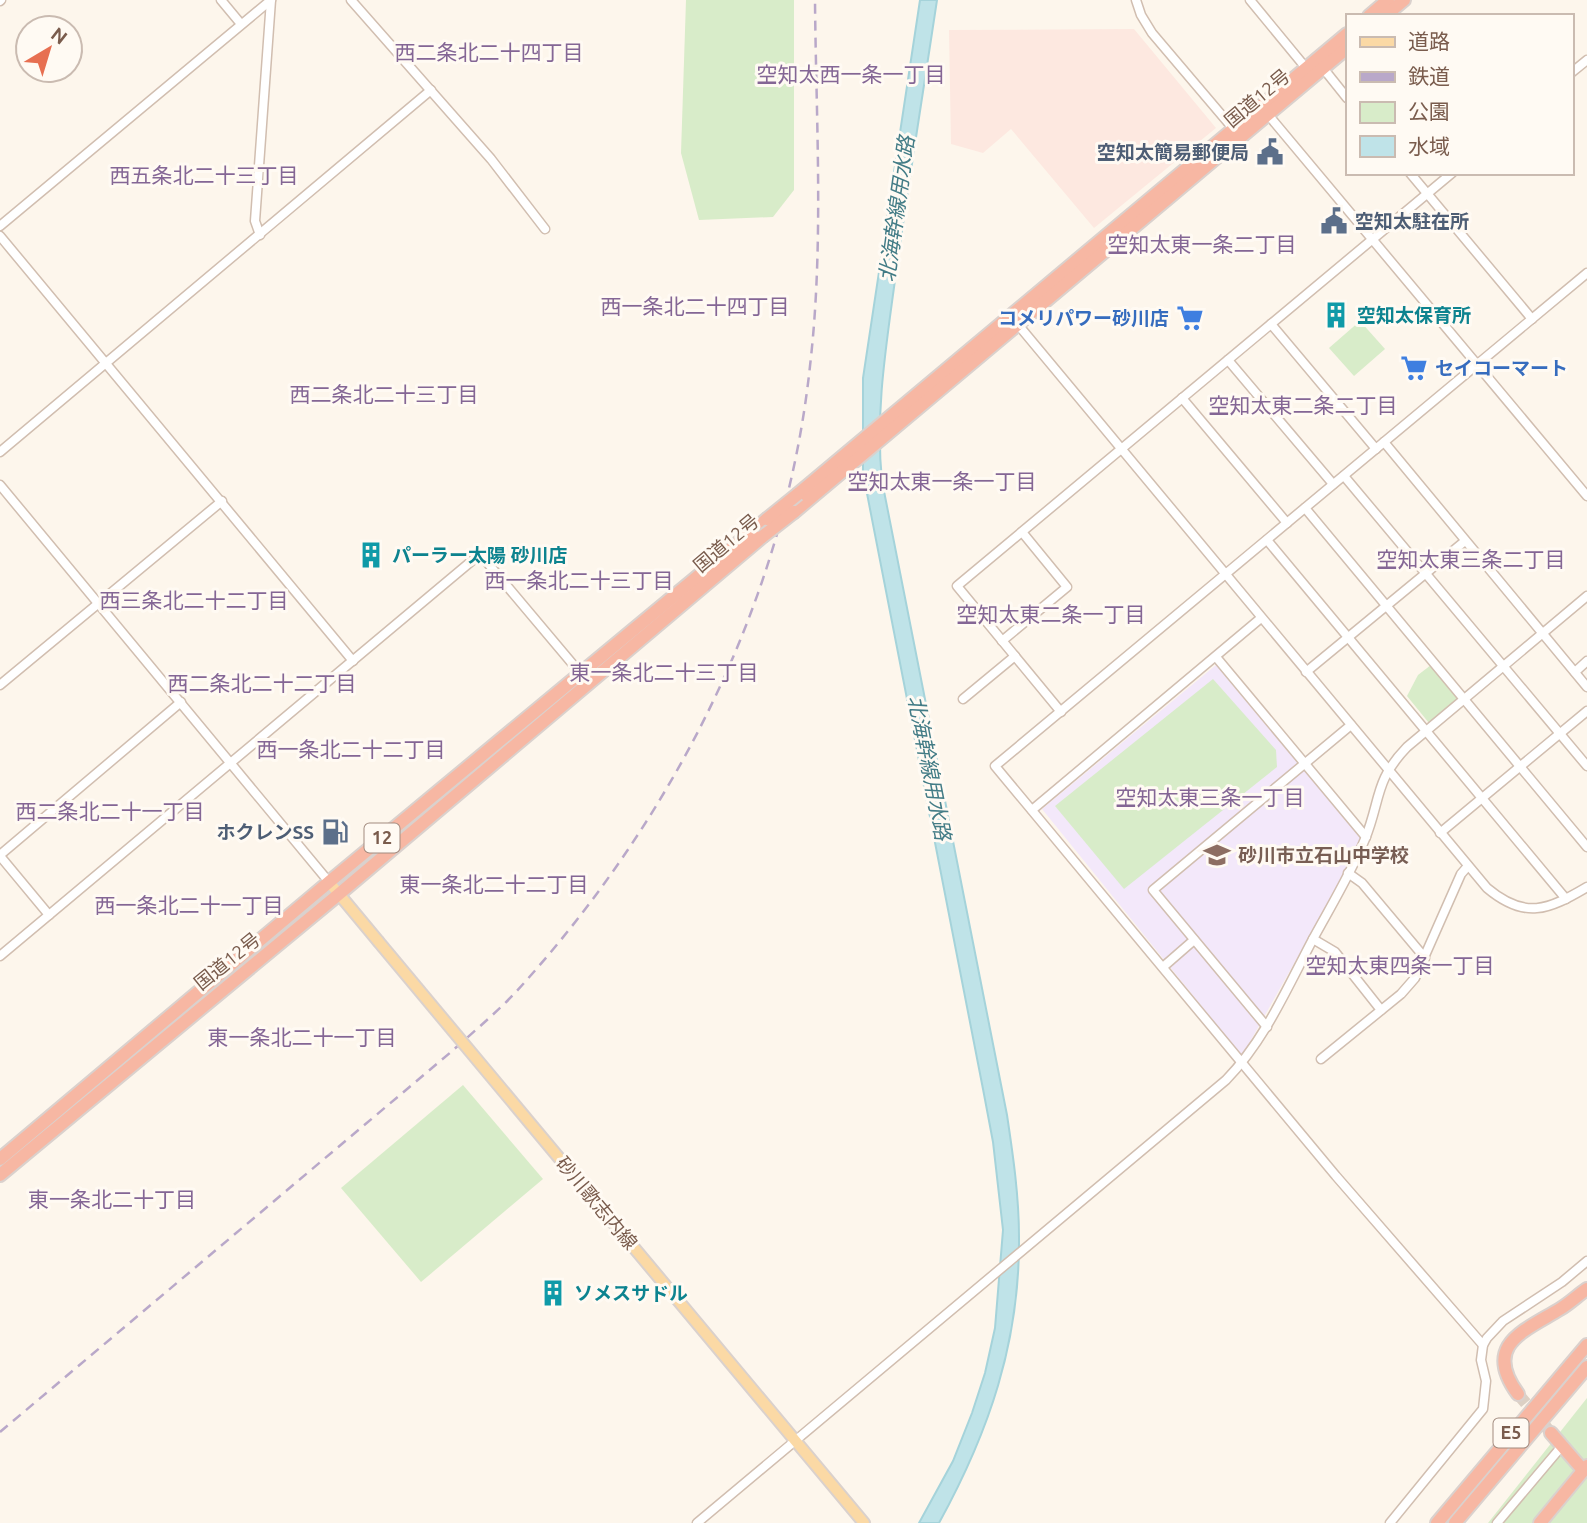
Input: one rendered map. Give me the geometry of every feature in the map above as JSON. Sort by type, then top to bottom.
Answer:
[{"type":"highway","points":[[1371,14],[1388,0]]},
{"type":"highway","points":[[1387,14],[1404,0]]},
{"type":"highway","name":"国道12号","points":[[1265,110],[1306,68],[1346,35]]},
{"type":"highway","name":"国道12号","points":[[0,1175],[794,512],[851,456],[898,416],[1265,110],[1346,49]]},
{"type":"highway","name":"国道12号","points":[[0,1159],[767,519],[851,456]]},
{"type":"highway","points":[[1518,1394],[1504,1367],[1506,1349],[1530,1326],[1587,1289]]},
{"type":"highway","name":"E5","points":[[1437,1523],[1587,1345]]},
{"type":"highway","name":"E5","points":[[1455,1523],[1587,1367]]},
{"type":"highway","points":[[1540,1523],[1585,1468],[1551,1433]]},
{"type":"main road","name":"砂川歌志内線","points":[[329,882],[864,1523]]},
{"type":"street","points":[[221,0],[241,24]]},
{"type":"street","points":[[0,226],[271,0]]},
{"type":"street","points":[[260,234],[255,221],[271,0]]},
{"type":"street","points":[[351,0],[491,159],[545,229]]},
{"type":"street","points":[[1136,0],[1152,33],[1237,133]]},
{"type":"street","points":[[1250,0],[1306,68]]},
{"type":"street","points":[[1573,71],[1587,60]]},
{"type":"street","points":[[1323,68],[1346,97]]},
{"type":"street","points":[[0,452],[431,90]]},
{"type":"street","points":[[1265,110],[1587,496]]},
{"type":"street","points":[[1412,175],[1532,319]]},
{"type":"street","points":[[1061,712],[957,586],[1450,175]]},
{"type":"street","points":[[0,236],[353,661]]},
{"type":"street","points":[[1483,1345],[1336,1176],[995,766],[1587,273]]},
{"type":"street","points":[[1014,320],[1487,888],[1498,898],[1513,905],[1541,908],[1553,906],[1587,887]]},
{"type":"street","points":[[1271,324],[1376,449]]},
{"type":"street","points":[[1228,360],[1334,484]]},
{"type":"street","points":[[1182,398],[1287,523]]},
{"type":"street","points":[[1384,442],[1587,687]]},
{"type":"street","points":[[1344,475],[1587,766]]},
{"type":"street","points":[[0,485],[329,882]]},
{"type":"street","points":[[0,685],[222,501]]},
{"type":"street","points":[[1305,508],[1587,847]]},
{"type":"street","points":[[1002,641],[1068,587],[1022,531]]},
{"type":"street","points":[[1267,540],[1566,899]]},
{"type":"street","points":[[1306,672],[1465,541]]},
{"type":"street","points":[[0,956],[480,554],[582,674]]},
{"type":"street","points":[[697,1523],[1226,1080],[1242,1063],[1267,1027],[1348,873],[1366,837],[1387,770],[1407,747],[1587,596]]},
{"type":"street","points":[[1032,810],[1261,618]]},
{"type":"street","points":[[963,699],[1015,656]]},
{"type":"street","points":[[1216,657],[1366,837]]},
{"type":"street","points":[[1574,672],[1587,662]]},
{"type":"street","points":[[49,915],[0,855],[181,702]]},
{"type":"street","points":[[1440,833],[1587,711]]},
{"type":"street","points":[[1267,1027],[1153,890],[1351,725]]},
{"type":"street","points":[[1321,1059],[1401,994],[1415,978],[1461,874],[1468,866]]},
{"type":"street","points":[[1348,873],[1362,883],[1425,958]]},
{"type":"street","points":[[1313,939],[1335,952],[1381,1010]]},
{"type":"street","points":[[1163,967],[1194,940]]},
{"type":"street","points":[[1390,1523],[1483,1409],[1486,1381],[1481,1360],[1483,1345],[1503,1321],[1562,1282],[1587,1261]]},
{"type":"street","points":[[1497,1523],[1562,1446]]},
{"type":"shaded area","points":[[1134,29],[1216,128],[1094,228],[1011,129],[983,153],[951,144],[949,30]]},
{"type":"shaded area","name":"砂川市立石山中学校","points":[[1216,665],[1361,839],[1346,871],[1242,1056],[1042,809]]},
{"type":"green space","points":[[686,0],[794,0],[794,190],[773,217],[699,220],[681,153]]},
{"type":"green space","points":[[1360,321],[1385,349],[1354,376],[1329,348]]},
{"type":"green space","points":[[1431,665],[1459,698],[1429,723],[1407,696],[1418,675]]},
{"type":"green space","points":[[1213,679],[1276,750],[1277,767],[1124,889],[1055,806]]},
{"type":"green space","points":[[463,1085],[543,1179],[421,1282],[341,1188]]},
{"type":"green space","points":[[1587,1398],[1587,1523],[1488,1523]]},
{"type":"water","name":"北海幹線用水路","points":[[920,0],[937,0],[885,355],[880,430],[882,481],[1007,1115],[1017,1191],[1019,1237],[1014,1313],[998,1385],[973,1455],[939,1523],[919,1523],[953,1461],[985,1373],[995,1328],[1003,1230],[993,1142],[863,473],[863,378]]},
{"type":"tunnel","points":[[1518,1394],[1551,1433]]},
{"type":"railway","points":[[0,1432],[451,1052],[507,1001],[572,926],[624,855],[671,781],[712,703],[747,622],[776,539],[797,453],[810,366],[817,275],[815,0]]},
{"type":"place","name":"空知太簡易郵便局","points":[[1270,152]]},
{"type":"place","name":"空知太駐在所","points":[[1334,221]]},
{"type":"place","name":"空知太保育所","points":[[1336,315]]},
{"type":"place","name":"コメリパワー砂川店","points":[[1190,318]]},
{"type":"place","name":"セイコーマート","points":[[1414,368]]},
{"type":"place","name":"パーラー太陽 砂川店","points":[[371,555]]},
{"type":"place","name":"ホクレンSS","points":[[335,832]]},
{"type":"place","name":"砂川市立石山中学校","points":[[1217,855]]},
{"type":"place","name":"ソメスサドル","points":[[553,1293]]},
{"type":"district","name":"西二条北二十四丁目","points":[[489,53]]},
{"type":"district","name":"空知太西一条一丁目","points":[[851,75]]},
{"type":"district","name":"西五条北二十三丁目","points":[[204,176]]},
{"type":"district","name":"空知太東一条二丁目","points":[[1202,245]]},
{"type":"district","name":"西一条北二十四丁目","points":[[695,307]]},
{"type":"district","name":"西二条北二十三丁目","points":[[384,395]]},
{"type":"district","name":"空知太東二条二丁目","points":[[1303,406]]},
{"type":"district","name":"空知太東一条一丁目","points":[[942,482]]},
{"type":"district","name":"空知太東三条二丁目","points":[[1471,560]]},
{"type":"district","name":"西一条北二十三丁目","points":[[579,581]]},
{"type":"district","name":"西三条北二十二丁目","points":[[194,601]]},
{"type":"district","name":"空知太東二条一丁目","points":[[1051,615]]},
{"type":"district","name":"東一条北二十三丁目","points":[[664,673]]},
{"type":"district","name":"西二条北二十二丁目","points":[[262,684]]},
{"type":"district","name":"西一条北二十二丁目","points":[[351,750]]},
{"type":"district","name":"空知太東三条一丁目","points":[[1210,798]]},
{"type":"district","name":"西二条北二十一丁目","points":[[110,812]]},
{"type":"district","name":"東一条北二十二丁目","points":[[494,885]]},
{"type":"district","name":"西一条北二十一丁目","points":[[189,906]]},
{"type":"district","name":"空知太東四条一丁目","points":[[1400,966]]},
{"type":"district","name":"東一条北二十一丁目","points":[[302,1038]]},
{"type":"district","name":"東一条北二十丁目","points":[[112,1200]]}]
